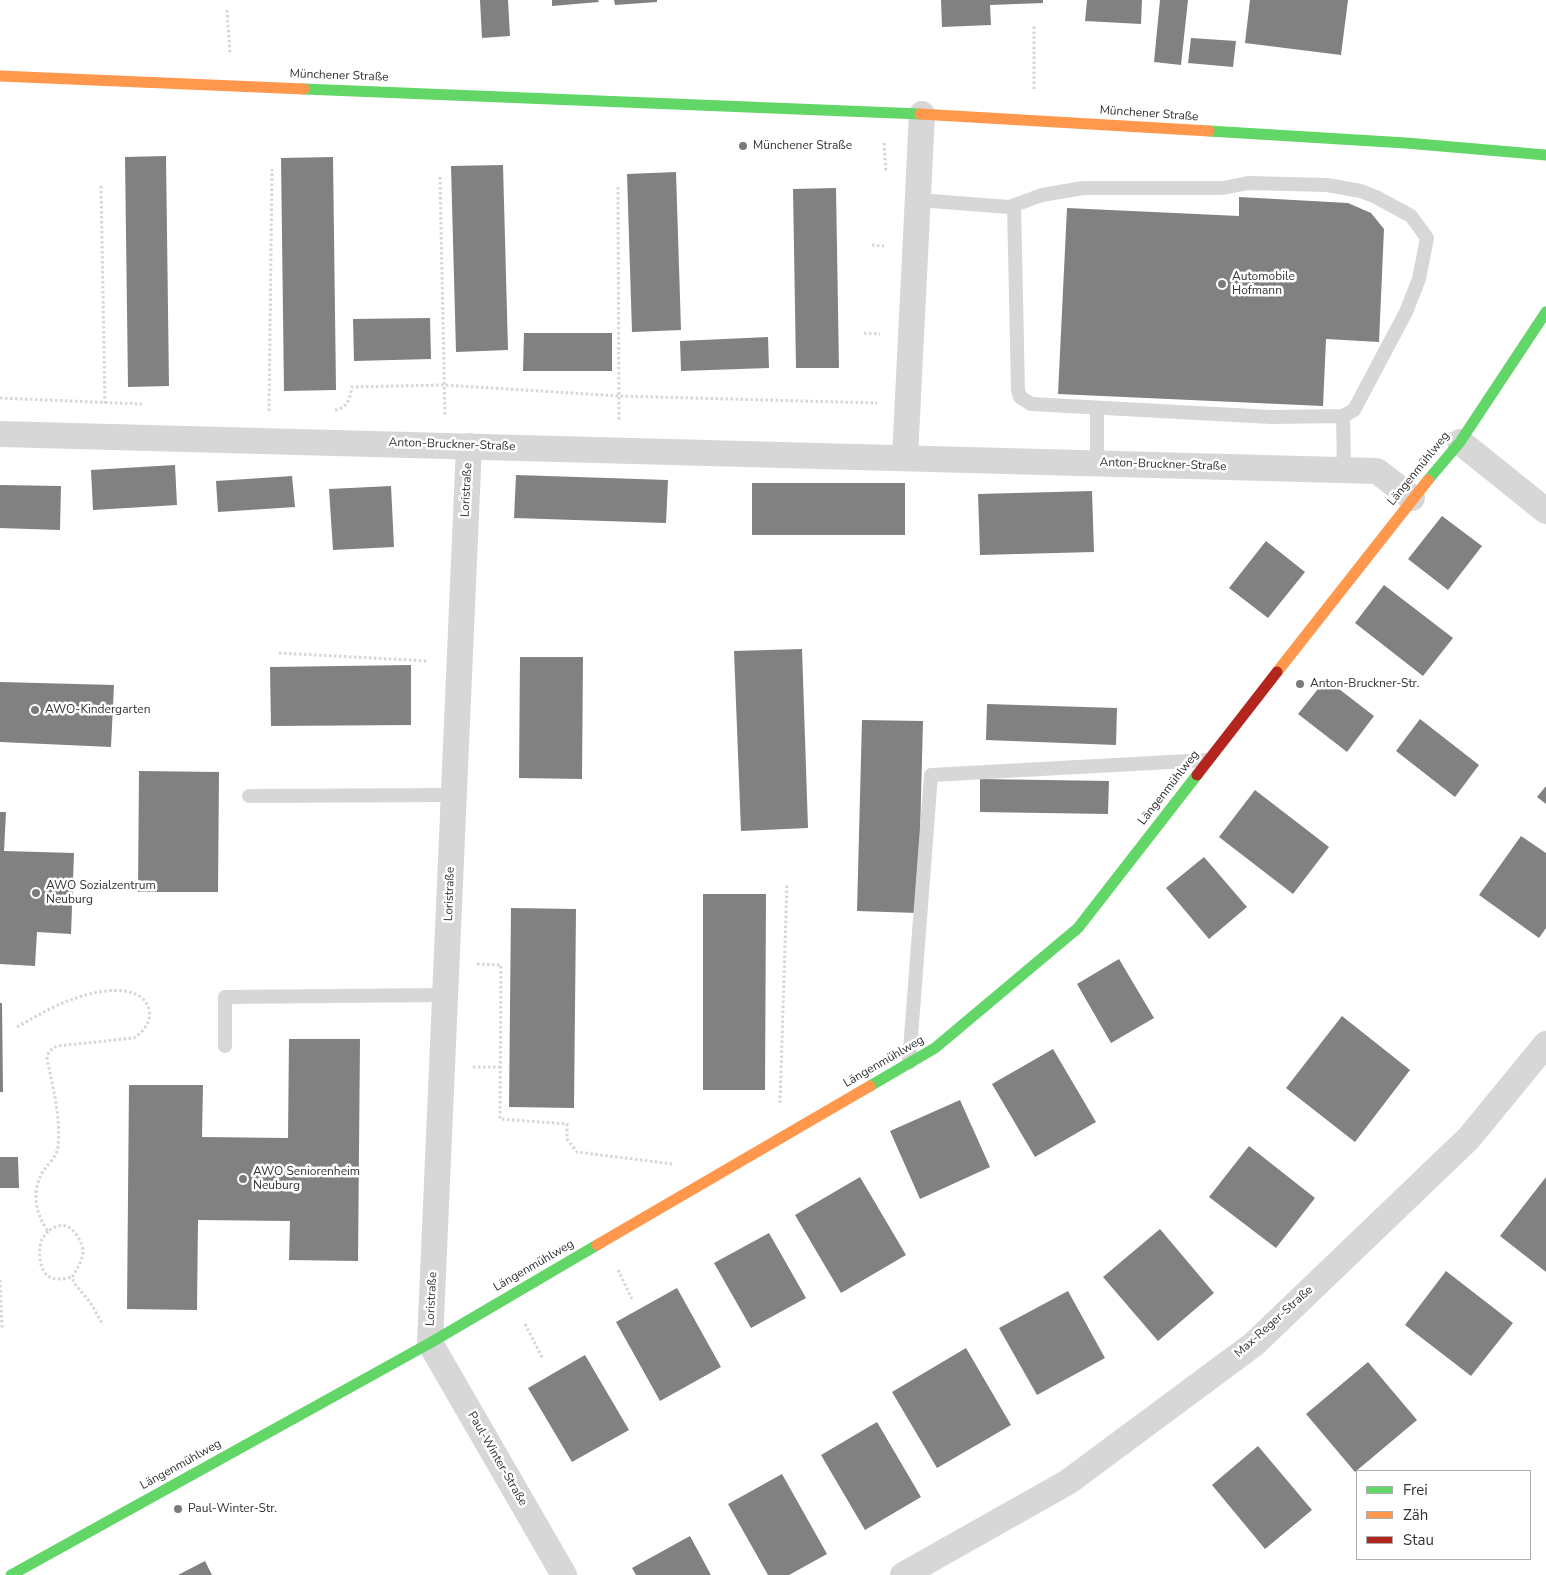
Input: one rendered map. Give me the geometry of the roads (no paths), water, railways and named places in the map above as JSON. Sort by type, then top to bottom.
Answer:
[{"type":"street","name":"Münchener Straße","points":[[0,76],[922,114],[1389,142],[1546,155]]},
{"type":"street","points":[[905,458],[922,114]]},
{"type":"street","name":"Längenmühlweg","points":[[11,1575],[430,1343],[935,1048],[1078,928],[1412,498],[1460,442],[1546,312]]},
{"type":"street","name":"Anton-Bruckner-Straße","points":[[0,434],[1378,471],[1412,498]]},
{"type":"street","points":[[1460,442],[1546,511]]},
{"type":"street","name":"Loristraße","points":[[430,1343],[460,663],[457,445]]},
{"type":"street","name":"Max-Reger-Straße","points":[[903,1575],[1068,1482],[1254,1344],[1469,1138],[1546,1044]]},
{"type":"street","name":"Paul-Winter-Straße","points":[[430,1343],[564,1575]]},
{"type":"lane","points":[[918,200],[1009,207],[1014,205],[1042,195],[1083,188],[1223,188],[1248,183],[1327,185],[1361,191],[1376,197],[1411,216],[1427,238],[1419,279],[1406,312],[1354,410],[1343,416],[1271,417],[1031,404],[1020,398],[1018,390],[1014,205]]},
{"type":"lane","points":[[1097,463],[1098,408]]},
{"type":"lane","points":[[1343,416],[1344,470]]},
{"type":"lane","points":[[909,1063],[931,775],[1208,760]]},
{"type":"lane","points":[[249,796],[454,795]]},
{"type":"lane","points":[[225,1046],[225,997],[444,994]]},
{"type":"place","name":"Münchener Straße","points":[[743,146]]},
{"type":"place","name":"Automobile Hofmann","points":[[1222,284]]},
{"type":"place","name":"Anton-Bruckner-Str.","points":[[1300,684]]},
{"type":"place","name":"AWO-Kindergarten","points":[[35,710]]},
{"type":"place","name":"AWO Sozialzentrum Neuburg","points":[[36,893]]},
{"type":"place","name":"AWO Seniorenheim Neuburg","points":[[243,1179]]},
{"type":"place","name":"Paul-Winter-Str.","points":[[178,1509]]}]
